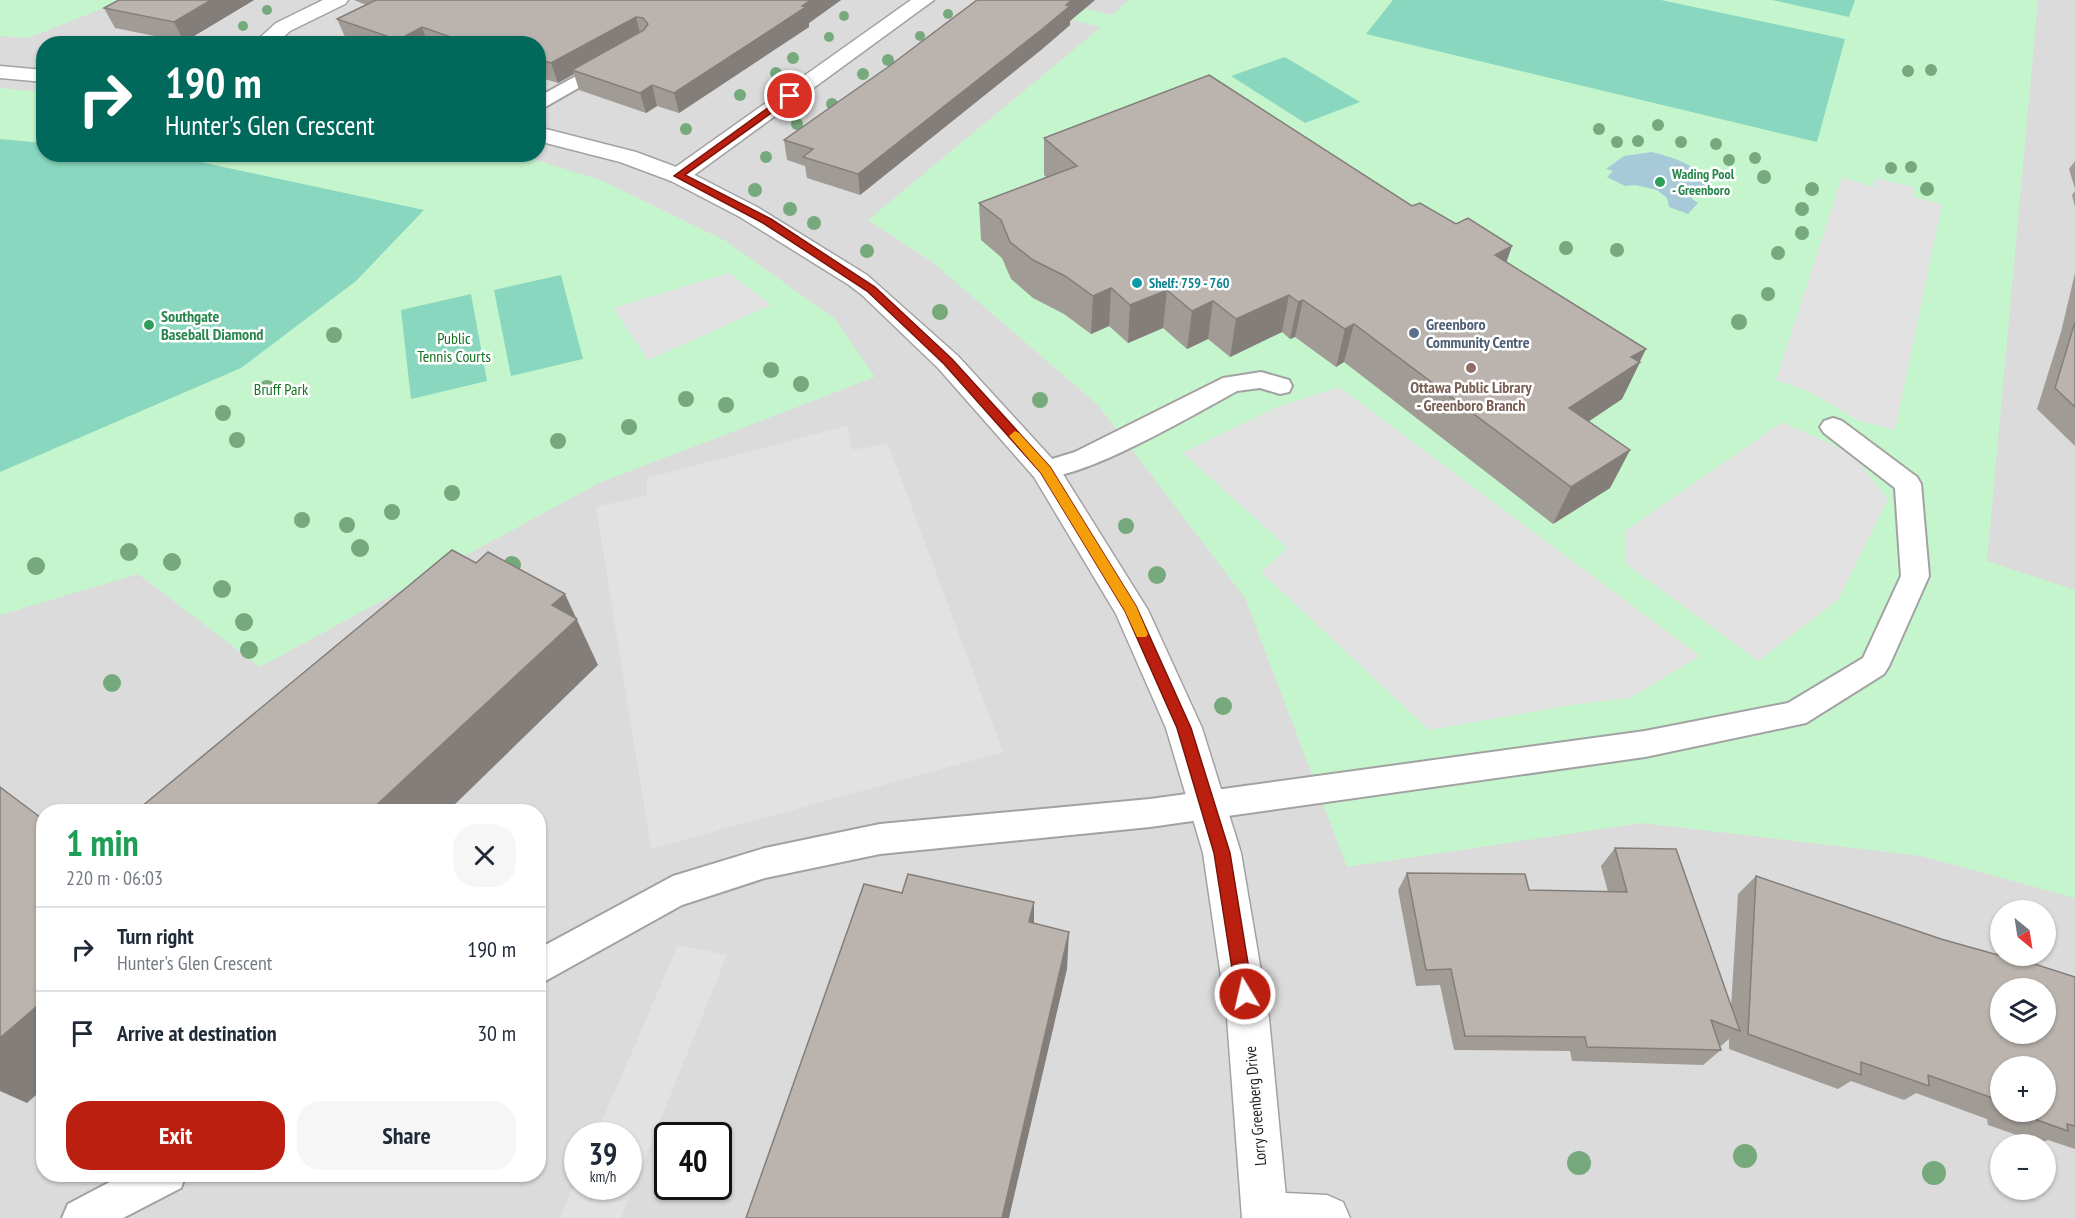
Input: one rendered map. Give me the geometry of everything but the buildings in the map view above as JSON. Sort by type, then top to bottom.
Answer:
[{"type":"street","points":[[272,36],[283,27],[338,0]]},
{"type":"street","points":[[678,176],[922,0]]},
{"type":"street","points":[[0,72],[36,75]]},
{"type":"street","name":"Lorry Greenberg Drive","points":[[546,136],[626,156],[678,176],[767,221],[871,289],[948,362],[1045,470],[1131,610],[1184,728],[1222,853],[1248,1018],[1265,1217]]},
{"type":"street","points":[[1265,1217],[1327,1218]]},
{"type":"lane","points":[[546,100],[623,55]]},
{"type":"lane","points":[[1045,470],[1084,459],[1232,384],[1261,380],[1280,386]]},
{"type":"lane","points":[[546,963],[673,892],[765,863],[880,839],[1150,813],[1645,744],[1795,714],[1874,666],[1915,576],[1908,484],[1833,427]]},
{"type":"lane","points":[[81,1218],[151,1182]]},
{"type":"shaded area","points":[[0,0],[2075,0],[2075,1218],[0,1218]]},
{"type":"shaded area","points":[[1842,177],[1873,187],[1875,178],[1913,187],[1913,197],[1942,204],[1895,430],[1857,420],[1810,392],[1776,380]]},
{"type":"shaded area","points":[[729,273],[771,305],[648,360],[613,308]]},
{"type":"shaded area","points":[[1339,387],[1700,656],[1630,698],[1577,704],[1429,730],[1261,572],[1288,548],[1183,453],[1277,407]]},
{"type":"shaded area","points":[[1782,422],[1851,453],[1888,499],[1838,600],[1758,661],[1626,564],[1625,531]]},
{"type":"shaded area","points":[[847,426],[852,450],[888,444],[1003,752],[651,849],[596,507],[647,495],[647,478]]},
{"type":"shaded area","points":[[678,945],[727,955],[660,1122],[654,1122],[654,1136],[642,1166],[642,1122],[602,1122]]},
{"type":"shaded area","points":[[568,1200],[628,1200],[621,1218],[560,1218]]},
{"type":"green space","points":[[0,0],[124,0],[28,38],[0,36]]},
{"type":"green space","points":[[992,0],[1049,0],[1112,15],[1129,0],[2038,0],[1987,561],[2075,590],[2075,898],[1921,856],[1642,823],[1347,867],[1245,598],[1098,405],[931,261],[868,220],[1101,27]]},
{"type":"green space","points":[[1393,0],[1661,0],[1845,39],[1817,142],[1366,34]]},
{"type":"green space","points":[[1772,0],[1855,0],[1849,17]]},
{"type":"green space","points":[[1285,57],[1360,102],[1305,123],[1231,76]]},
{"type":"green space","name":"Bruff Park","points":[[0,88],[36,91],[36,162],[542,162],[603,181],[726,241],[835,319],[875,377],[599,483],[260,667],[138,574],[0,615]]},
{"type":"green space","name":"Southgate Baseball Diamond","points":[[0,139],[36,142],[36,162],[201,162],[424,210],[356,281],[241,368],[0,472]]},
{"type":"green space","points":[[561,275],[583,359],[511,376],[494,290]]},
{"type":"green space","name":"Public Tennis Courts","points":[[471,294],[487,381],[411,399],[401,310]]},
{"type":"water","name":"Wading Pool - Greenboro","points":[[1652,152],[1685,163],[1699,173],[1704,180],[1707,188],[1700,198],[1694,196],[1692,199],[1698,203],[1688,214],[1669,207],[1667,198],[1657,190],[1635,185],[1625,186],[1607,177],[1613,171],[1606,169],[1624,156]]},
{"type":"slow traffic","points":[[1015,436],[1045,470],[1131,610],[1141,634]]},
{"type":"place","name":"Wading Pool - Greenboro","points":[[1660,182]]},
{"type":"place","name":"Shelf: 759 - 760","points":[[1137,283]]},
{"type":"place","name":"Southgate Baseball Diamond","points":[[149,325]]},
{"type":"place","name":"Greenboro Community Centre","points":[[1414,333]]},
{"type":"place","name":"Ottawa Public Library - Greenboro Branch","points":[[1471,368]]},
{"type":"route","points":[[790,96],[678,176],[767,221],[871,289],[948,362],[1045,470],[1131,610],[1184,728],[1222,853],[1245,994]]}]
